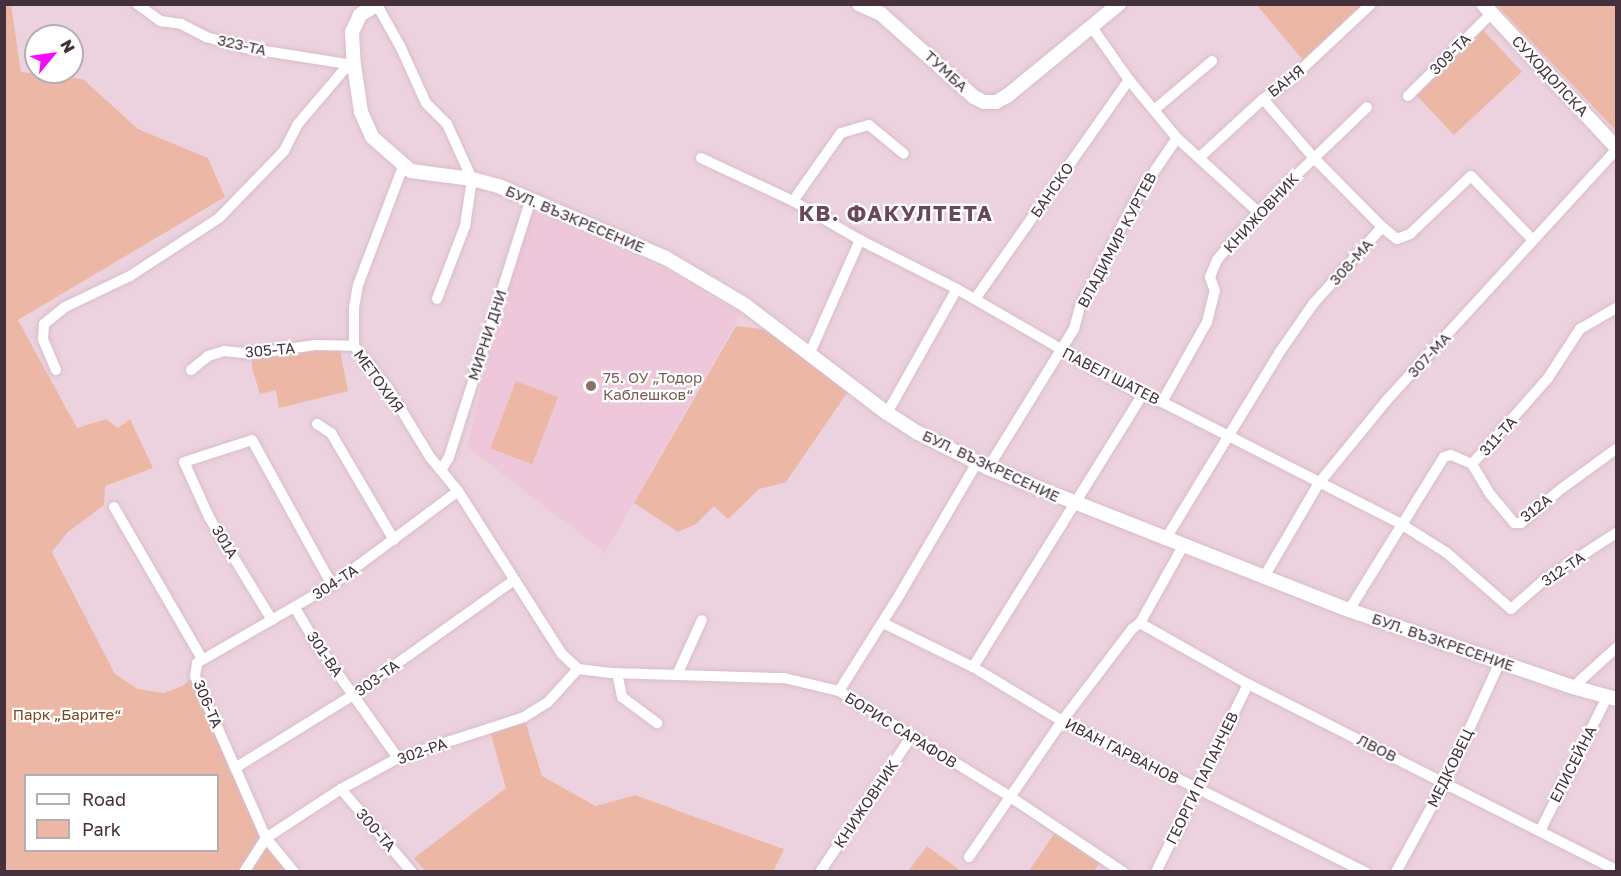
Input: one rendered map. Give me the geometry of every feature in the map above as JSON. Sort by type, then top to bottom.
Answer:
[{"type":"street","name":"323-ТА","points":[[138,4],[160,21],[181,24],[206,37],[246,48],[351,64]]},
{"type":"street","name":"ТУМБА","points":[[859,4],[881,14],[974,97],[984,102],[996,102],[1007,96],[1091,26]]},
{"type":"street","points":[[1119,4],[1091,26],[1129,80],[1177,138],[1257,212]]},
{"type":"street","name":"БАНЯ","points":[[1200,157],[1263,99],[1290,80],[1371,4]]},
{"type":"street","points":[[404,164],[372,136],[361,112],[351,64],[352,32],[355,23],[360,15],[377,5],[401,48],[426,103],[447,124],[472,179],[465,226],[437,299]]},
{"type":"street","name":"309-ТА","points":[[1408,96],[1488,9]]},
{"type":"street","name":"СУХОДОЛСКА","points":[[1488,9],[1617,149]]},
{"type":"street","points":[[1154,110],[1212,61]]},
{"type":"street","points":[[56,370],[43,339],[44,324],[65,307],[130,276],[219,218],[284,151],[297,125],[351,64]]},
{"type":"street","name":"БАНСКО","points":[[975,299],[1129,80]]},
{"type":"street","points":[[1263,99],[1314,158],[1382,227]]},
{"type":"street","name":"КНИЖОВНИК","points":[[1162,402],[1207,322],[1215,291],[1210,277],[1217,260],[1257,212],[1367,107]]},
{"type":"street","points":[[793,201],[841,133],[869,125],[904,154]]},
{"type":"street","name":"ВЛАДИМИР КУРТЕВ","points":[[839,691],[982,466],[1061,351],[1074,329],[1080,307],[1138,195],[1177,138]]},
{"type":"street","name":"307-МА","points":[[1264,578],[1319,483],[1386,400],[1617,149]]},
{"type":"street","name":"ПАВЕЛ ШАТЕВ","points":[[701,158],[793,201],[860,240],[957,289],[1142,396],[1162,402],[1401,524],[1447,553],[1511,609]]},
{"type":"street","name":"БУЛ. ВЪЗКРЕСЕНИЕ","points":[[404,164],[411,171],[472,179],[531,199],[666,258],[746,305],[886,413],[918,434],[982,466],[1165,540],[1349,610],[1573,687],[1612,698]]},
{"type":"street","name":"МЕТОХИЯ","points":[[404,164],[358,285],[354,308],[354,346],[388,388],[430,457],[458,491],[562,654],[578,669]]},
{"type":"street","name":"308-МА","points":[[1165,540],[1226,436],[1313,304],[1382,227],[1397,239],[1410,234],[1471,176],[1533,240]]},
{"type":"street","name":"МИРНИ ДНИ","points":[[441,470],[449,457],[531,199]]},
{"type":"street","points":[[809,355],[860,240]]},
{"type":"street","points":[[886,413],[957,289]]},
{"type":"street","name":"311-ТА","points":[[1349,610],[1444,457],[1451,454],[1472,464],[1548,378],[1580,329],[1617,308]]},
{"type":"street","name":"305-ТА","points":[[192,370],[208,356],[224,351],[252,354],[315,345],[354,346]]},
{"type":"street","points":[[973,667],[1077,505],[1142,396]]},
{"type":"street","points":[[317,424],[331,433],[394,540]]},
{"type":"street","name":"301А","points":[[272,620],[210,517],[183,462],[252,440],[332,585]]},
{"type":"street","name":"312А","points":[[1472,464],[1490,494],[1514,523],[1521,523],[1561,489],[1617,449]]},
{"type":"street","name":"304-ТА","points":[[202,659],[296,608],[332,585],[458,491]]},
{"type":"street","name":"306-ТА","points":[[114,507],[202,659],[197,663],[195,676],[266,838],[294,872]]},
{"type":"street","name":"312-ТА","points":[[1511,609],[1544,580],[1617,532]]},
{"type":"street","points":[[969,857],[1062,722],[1132,629],[1140,623],[1183,546]]},
{"type":"street","name":"303-ТА","points":[[235,768],[353,695],[514,580]]},
{"type":"street","name":"301-ВА","points":[[296,608],[314,640],[325,652],[398,758]]},
{"type":"street","points":[[677,675],[702,620]]},
{"type":"street","name":"ИВАН ГАРВАНОВ","points":[[883,623],[973,667],[1062,722],[1365,872]]},
{"type":"street","name":"ЛВОВ","points":[[1140,623],[1248,684],[1617,870]]},
{"type":"street","points":[[1573,687],[1617,648]]},
{"type":"street","name":"МЕДКОВЕЦ","points":[[1396,872],[1445,782],[1500,662]]},
{"type":"street","name":"БОРИС САРАФОВ","points":[[578,669],[617,673],[784,678],[839,691],[1009,796],[1124,872]]},
{"type":"street","name":"302-РА","points":[[266,838],[341,789],[398,758],[524,717],[548,702],[578,669]]},
{"type":"street","points":[[617,673],[622,697],[657,723]]},
{"type":"street","name":"ГЕОРГИ ПАПАНЧЕВ","points":[[1156,872],[1248,684]]},
{"type":"street","name":"ЕЛИСЕЙНА","points":[[1540,831],[1612,698]]},
{"type":"street","name":"КНИЖОВНИК","points":[[820,872],[911,737]]},
{"type":"street","name":"300-ТА","points":[[341,789],[412,872]]},
{"type":"street","points":[[244,872],[266,838]]},
{"type":"shaded area","points":[[11,5],[1497,5],[1616,132],[1616,871],[1094,871],[1103,859],[1058,828],[1028,871],[961,871],[927,846],[908,871],[773,871],[783,848],[635,795],[597,806],[542,776],[524,717],[489,729],[507,788],[414,858],[426,871],[294,871],[266,838],[194,676],[182,686],[164,693],[138,689],[115,674],[52,551],[68,532],[103,505],[104,486],[153,468],[118,428],[106,419],[77,429],[18,320],[225,197],[208,158],[138,129],[84,80],[84,24],[24,24],[24,72],[21,72]]},
{"type":"shaded area","name":"75. ОУ „Тодор Каблешков“","points":[[531,212],[664,269],[741,314],[605,553],[467,447],[496,326]]},
{"type":"green space","name":"Парк „Барите“","points":[[11,4],[21,72],[24,72],[24,84],[84,84],[84,80],[138,129],[208,158],[225,197],[18,320],[77,428],[106,419],[118,428],[130,419],[153,468],[105,486],[104,505],[68,532],[52,552],[115,674],[138,689],[164,693],[182,686],[195,676],[266,838],[294,871],[5,872],[4,5]]},
{"type":"green space","points":[[1257,5],[1371,5],[1307,65]]},
{"type":"green space","points":[[1497,5],[1616,5],[1616,131]]},
{"type":"green space","points":[[1483,30],[1522,72],[1454,135],[1415,93]]},
{"type":"green space","points":[[736,326],[780,331],[851,387],[786,482],[759,489],[728,519],[714,506],[696,524],[678,532],[634,503]]},
{"type":"green space","points":[[339,346],[348,391],[279,408],[276,390],[260,394],[252,368],[252,354]]},
{"type":"green space","points":[[516,381],[558,397],[532,464],[490,448]]},
{"type":"green space","points":[[524,717],[542,776],[596,806],[635,795],[784,849],[773,872],[426,872],[414,858],[506,788],[489,728]]},
{"type":"green space","points":[[1058,828],[1103,858],[1094,871],[1028,872]]},
{"type":"green space","points":[[927,846],[961,871],[908,871]]},
{"type":"place","name":"75. ОУ „Тодор Каблешков“","points":[[591,386]]},
{"type":"district","name":"КВ. ФАКУЛТЕТА","points":[[896,213]]}]
